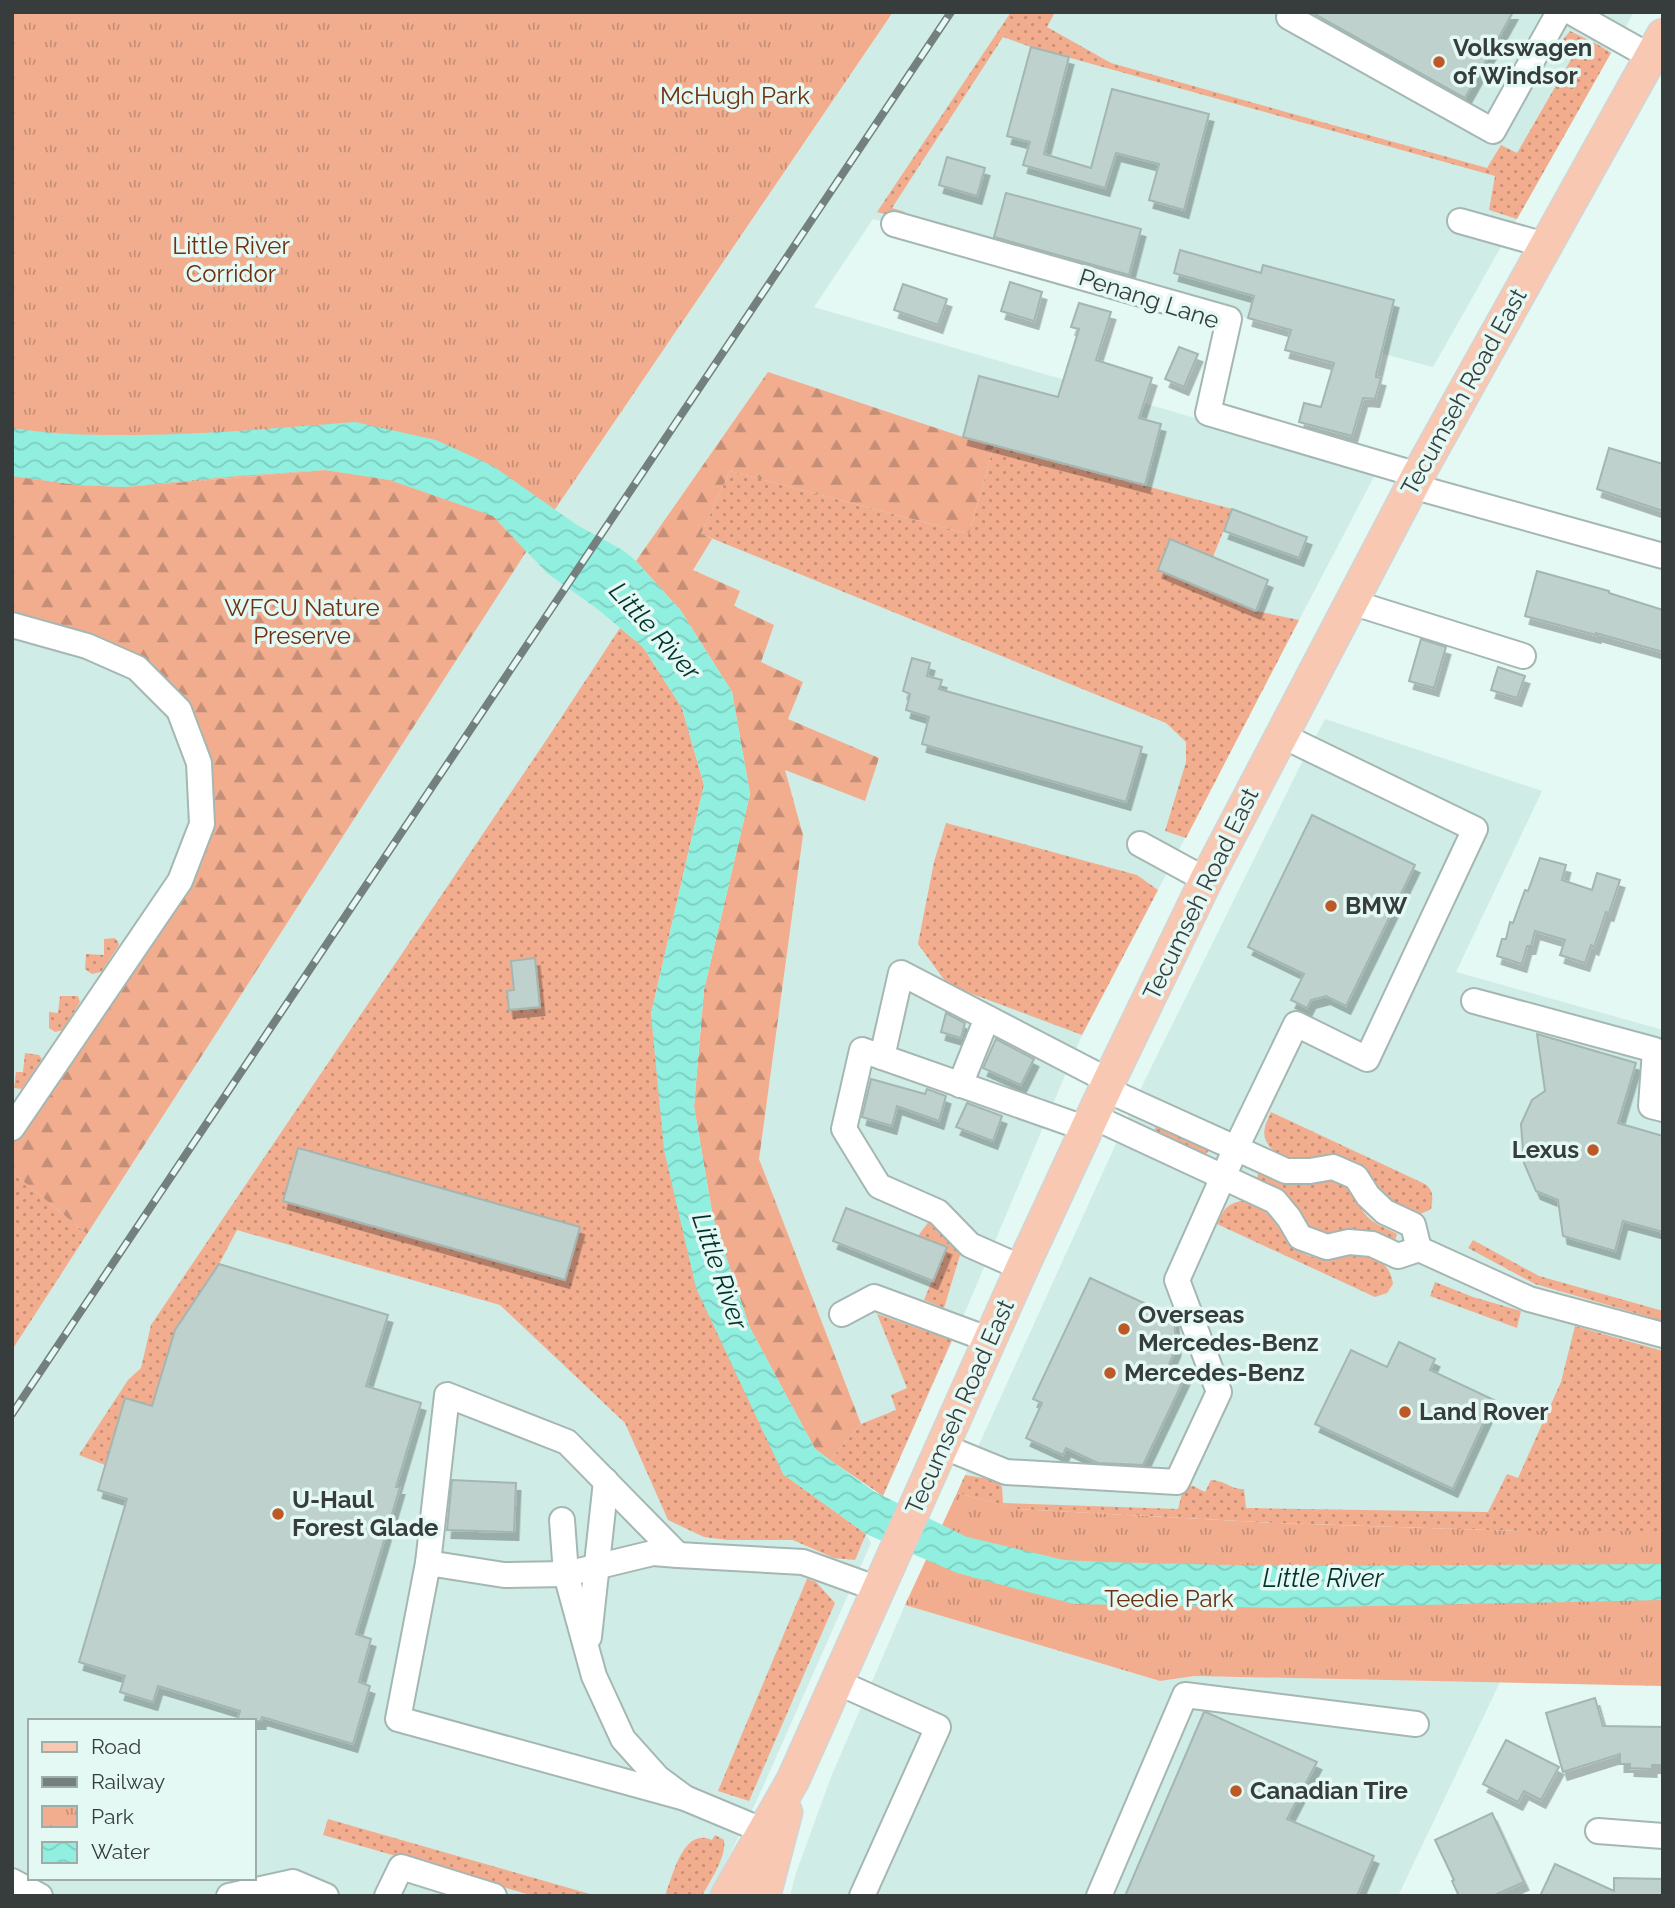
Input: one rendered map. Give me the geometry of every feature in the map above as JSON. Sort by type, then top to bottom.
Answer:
[{"type":"main road","name":"Tecumseh Road East","points":[[727,1896],[793,1780],[1022,1268],[1206,880],[1415,480],[1657,46]]},
{"type":"main road","name":"Tecumseh Road East","points":[[764,1896],[793,1780]]},
{"type":"street","points":[[1289,17],[1493,131],[1559,12]]},
{"type":"street","points":[[1572,12],[1657,46]]},
{"type":"street","points":[[1460,221],[1545,246]]},
{"type":"street","name":"Penang Lane","points":[[894,224],[1229,319],[1208,412],[1415,480]]},
{"type":"street","points":[[1415,480],[1663,556]]},
{"type":"street","points":[[1351,602],[1523,656]]},
{"type":"street","points":[[12,625],[87,646],[137,668],[178,710],[199,763],[202,824],[180,881],[12,1128]]},
{"type":"street","points":[[942,1446],[1006,1472],[1177,1482],[1219,1392],[1177,1280],[1237,1148],[1296,1024],[1367,1059],[1475,829],[1281,736]]},
{"type":"street","points":[[1140,844],[1206,880]]},
{"type":"street","points":[[882,1057],[901,973],[987,1018],[1098,1104],[1224,1177],[1275,1201],[1300,1237],[1326,1247],[1349,1242],[1372,1244],[1398,1256],[1419,1249],[1529,1299],[1663,1335]]},
{"type":"street","points":[[1474,1001],[1655,1050],[1651,1106],[1663,1109]]},
{"type":"street","points":[[960,1085],[987,1018]]},
{"type":"street","points":[[1022,1268],[970,1245],[938,1212],[879,1185],[844,1129],[862,1050],[960,1085],[1098,1104],[1237,1148],[1286,1171],[1333,1167],[1356,1177],[1368,1196],[1385,1212],[1413,1224],[1419,1249]]},
{"type":"street","points":[[842,1314],[874,1297],[990,1340]]},
{"type":"street","points":[[678,1555],[567,1442],[447,1395],[428,1563],[398,1718],[685,1798],[764,1831]]},
{"type":"street","points":[[588,1652],[606,1481]]},
{"type":"street","points":[[562,1520],[566,1574],[594,1676],[624,1738],[658,1778],[685,1798]]},
{"type":"street","points":[[428,1563],[504,1575],[566,1574],[653,1553],[803,1562],[878,1589]]},
{"type":"street","points":[[837,1682],[938,1727],[862,1896]]},
{"type":"street","points":[[1099,1896],[1185,1695],[1416,1724]]},
{"type":"street","points":[[1598,1831],[1663,1836]]},
{"type":"street","points":[[387,1896],[401,1867],[494,1896]]},
{"type":"street","points":[[12,1881],[40,1896]]},
{"type":"street","points":[[229,1896],[293,1882],[326,1896]]},
{"type":"shaded area","points":[[893,12],[1634,12],[1433,367],[873,219],[814,307],[1377,471],[1082,1035],[963,1317],[883,1496],[815,1449],[750,1328],[713,1218],[694,1106],[704,990],[750,794],[732,692],[681,611],[636,561],[596,608],[643,647],[682,708],[704,785],[651,1014],[664,1150],[696,1288],[783,1474],[866,1534],[871,1543],[758,1798],[709,1896],[12,1896],[12,476],[78,485],[125,487],[326,470],[390,480],[493,516],[526,552]]},
{"type":"shaded area","points":[[1325,719],[1542,791],[1456,972],[1663,1030],[1663,1531],[1017,1509],[957,1493],[1145,1080]]},
{"type":"shaded area","points":[[905,1605],[1160,1681],[1195,1676],[1500,1682],[1398,1896],[790,1896],[831,1777]]},
{"type":"green space","name":"Little River Corridor","points":[[12,12],[893,12],[526,552],[493,516],[390,480],[326,470],[125,487],[78,485],[12,476]]},
{"type":"green space","points":[[1011,12],[1055,12],[1047,27],[1111,63],[1487,168],[1501,145],[1517,153],[1573,56],[1558,46],[1570,31],[1611,53],[1517,219],[1489,210],[1495,176],[1003,37],[892,208],[905,212],[902,219],[877,212]]},
{"type":"green space","points":[[768,372],[994,445],[969,534],[730,471],[701,534],[712,539],[693,570],[740,591],[734,606],[774,625],[761,662],[803,682],[788,719],[879,758],[865,801],[785,770],[803,835],[759,1159],[861,1424],[830,1460],[815,1449],[750,1328],[713,1218],[694,1106],[704,990],[750,794],[732,692],[681,611],[636,561]]},
{"type":"green space","points":[[994,445],[1232,509],[1213,557],[1170,539],[1158,570],[1256,611],[1299,620],[1186,838],[1165,831],[1186,762],[1186,742],[1166,723],[701,534],[730,471],[969,534]]},
{"type":"green space","name":"WFCU Nature Preserve","points":[[326,470],[390,480],[493,516],[526,552],[87,1234],[12,1172],[12,1128],[202,824],[199,763],[137,668],[12,625],[12,476],[78,485],[125,487]]},
{"type":"green space","points":[[620,628],[643,647],[682,708],[704,785],[651,1014],[783,1474],[866,1534],[855,1560],[834,1558],[793,1540],[727,1540],[704,1537],[668,1520],[625,1423],[500,1305],[237,1230],[219,1264],[175,1330],[152,1406],[125,1399],[105,1465],[79,1455],[128,1380],[141,1368],[151,1325]]},
{"type":"green space","points":[[946,823],[1137,875],[1158,890],[1082,1035],[948,985],[918,944],[934,862]]},
{"type":"green space","points":[[114,938],[119,945],[101,972],[92,974],[85,969],[86,954],[104,955],[104,939]]},
{"type":"green space","points":[[60,996],[78,996],[80,1002],[63,1030],[55,1032],[49,1028],[49,1012],[58,1013]]},
{"type":"green space","points":[[25,1053],[39,1055],[42,1059],[22,1089],[14,1088],[16,1072],[23,1072]]},
{"type":"green space","points":[[1271,1112],[1425,1184],[1432,1195],[1431,1209],[1415,1215],[1402,1211],[1380,1195],[1361,1167],[1345,1158],[1324,1155],[1291,1158],[1276,1153],[1267,1143],[1264,1134]]},
{"type":"green space","points":[[1159,1124],[1209,1149],[1207,1153],[1202,1154],[1155,1132],[1155,1126]]},
{"type":"green space","points":[[1262,1171],[1292,1183],[1332,1179],[1344,1183],[1368,1217],[1397,1234],[1395,1241],[1359,1230],[1328,1235],[1311,1231],[1286,1196],[1257,1180],[1258,1173]]},
{"type":"green space","points":[[12,1172],[87,1234],[12,1350]]},
{"type":"green space","points":[[1245,1200],[1266,1213],[1293,1246],[1302,1252],[1322,1259],[1359,1255],[1376,1259],[1386,1266],[1393,1284],[1387,1293],[1375,1297],[1217,1224],[1227,1207]]},
{"type":"green space","points":[[933,1216],[961,1252],[944,1308],[924,1300],[946,1247],[918,1236]]},
{"type":"green space","points":[[1473,1240],[1539,1276],[1663,1311],[1663,1321],[1535,1284],[1468,1248]]},
{"type":"green space","points":[[1435,1282],[1521,1311],[1517,1328],[1430,1296]]},
{"type":"green space","points":[[877,1314],[952,1340],[883,1496],[830,1460],[861,1424],[896,1410],[891,1395],[907,1388]]},
{"type":"green space","points":[[1575,1326],[1663,1351],[1663,1531],[1520,1531],[1276,1523],[1017,1509],[957,1493],[965,1475],[996,1480],[1002,1487],[1003,1503],[1178,1509],[1184,1486],[1193,1486],[1205,1492],[1211,1480],[1244,1489],[1246,1508],[1488,1512],[1507,1474],[1518,1478],[1561,1382]]},
{"type":"green space","name":"Teedie Park","points":[[957,1493],[1018,1509],[1276,1523],[1520,1531],[1663,1531],[1663,1686],[1195,1676],[1160,1681],[905,1605]]},
{"type":"green space","points":[[807,1579],[816,1582],[835,1603],[749,1801],[718,1791]]},
{"type":"green space","points":[[328,1819],[597,1896],[534,1896],[323,1835]]},
{"type":"green space","points":[[715,1835],[724,1840],[723,1853],[702,1896],[665,1896],[686,1846],[702,1838],[712,1840]]},
{"type":"water","name":"Little River","points":[[355,422],[436,440],[493,466],[577,525],[624,551],[681,611],[732,692],[750,794],[704,990],[694,1106],[713,1218],[750,1328],[815,1449],[875,1492],[967,1537],[1064,1560],[1274,1566],[1663,1564],[1663,1600],[1281,1608],[1074,1604],[957,1573],[866,1534],[783,1474],[696,1288],[664,1150],[651,1014],[704,785],[682,708],[643,647],[596,608],[547,573],[493,516],[390,480],[325,470],[125,487],[78,485],[12,476],[12,428],[89,435],[135,435]]},
{"type":"building","name":"Volkswagen of Windsor","points":[[1311,12],[1513,12],[1465,98]]},
{"type":"building","points":[[1031,47],[1069,57],[1044,154],[1091,168],[1112,89],[1209,114],[1184,210],[1149,200],[1159,164],[1116,153],[1105,188],[1023,165],[1030,142],[1007,136]]},
{"type":"building","points":[[947,157],[985,168],[977,196],[939,185]]},
{"type":"building","points":[[1006,193],[1141,229],[1129,275],[994,237]]},
{"type":"building","points":[[1180,250],[1261,273],[1263,265],[1394,300],[1376,375],[1381,378],[1375,399],[1363,398],[1352,436],[1299,422],[1304,403],[1321,407],[1334,363],[1285,350],[1291,330],[1248,318],[1254,296],[1174,273]]},
{"type":"building","points":[[1010,282],[1042,292],[1034,321],[1001,311]]},
{"type":"building","points":[[903,284],[947,299],[938,325],[894,310]]},
{"type":"building","points":[[1079,303],[1111,312],[1096,360],[1152,378],[1139,418],[1161,424],[1145,485],[963,437],[979,376],[1058,397],[1079,329],[1071,327]]},
{"type":"building","points":[[1179,347],[1198,354],[1184,387],[1165,379]]},
{"type":"building","points":[[1609,448],[1663,464],[1663,511],[1597,489]]},
{"type":"building","points":[[1232,509],[1307,537],[1299,558],[1224,531]]},
{"type":"building","points":[[1170,539],[1268,580],[1256,611],[1158,570]]},
{"type":"building","points":[[1537,571],[1609,591],[1663,610],[1663,652],[1525,616]]},
{"type":"building","points":[[1421,639],[1446,647],[1434,688],[1409,681]]},
{"type":"building","points":[[912,658],[930,663],[927,676],[942,680],[939,689],[1142,747],[1126,802],[922,744],[929,717],[906,710],[910,694],[903,691]]},
{"type":"building","points":[[1498,667],[1525,676],[1517,698],[1491,690]]},
{"type":"building","name":"BMW","points":[[1312,815],[1415,865],[1346,1006],[1326,996],[1311,1000],[1307,1008],[1291,1000],[1304,974],[1248,947]]},
{"type":"building","points":[[1540,858],[1566,865],[1562,880],[1592,890],[1597,873],[1620,880],[1609,913],[1606,912],[1594,947],[1591,945],[1585,963],[1560,955],[1565,940],[1535,931],[1522,964],[1497,956],[1525,890],[1528,891]]},
{"type":"building","points":[[535,958],[540,1007],[509,1010],[507,991],[514,990],[511,961]]},
{"type":"building","points":[[946,1013],[965,1023],[961,1038],[941,1032]]},
{"type":"building","name":"Lexus","points":[[1537,1034],[1636,1063],[1618,1123],[1663,1136],[1663,1232],[1623,1221],[1615,1251],[1563,1236],[1558,1200],[1536,1191],[1524,1163],[1521,1124],[1532,1100],[1545,1091]]},
{"type":"building","points":[[996,1039],[1034,1059],[1021,1085],[983,1068]]},
{"type":"building","points":[[871,1079],[925,1094],[927,1089],[946,1096],[939,1121],[897,1106],[892,1126],[862,1117]]},
{"type":"building","points":[[967,1103],[1002,1116],[993,1141],[956,1127]]},
{"type":"building","points":[[298,1148],[580,1227],[565,1280],[283,1201]]},
{"type":"building","points":[[846,1208],[947,1247],[933,1281],[833,1241]]},
{"type":"building","points":[[219,1264],[388,1315],[366,1386],[421,1403],[396,1487],[400,1487],[356,1634],[371,1639],[359,1682],[370,1686],[353,1744],[262,1717],[261,1721],[238,1719],[240,1711],[158,1686],[153,1702],[120,1692],[125,1676],[79,1662],[127,1499],[98,1490],[125,1398],[152,1406],[175,1330]]},
{"type":"building","name":"Mercedes-Benz","points":[[1090,1278],[1174,1317],[1176,1348],[1167,1369],[1185,1377],[1143,1465],[1098,1463],[1066,1448],[1063,1455],[1026,1438],[1042,1403],[1033,1399]]},
{"type":"building","name":"Land Rover","points":[[1399,1342],[1435,1359],[1430,1370],[1494,1400],[1453,1489],[1315,1424],[1351,1350],[1387,1367]]},
{"type":"building","points":[[452,1480],[516,1483],[514,1532],[447,1530]]},
{"type":"building","points":[[1595,1698],[1603,1726],[1663,1727],[1663,1765],[1652,1765],[1652,1769],[1630,1768],[1630,1764],[1620,1764],[1620,1754],[1563,1772],[1546,1713]]},
{"type":"building","name":"Canadian Tire","points":[[1204,1712],[1317,1762],[1287,1819],[1374,1856],[1357,1896],[1125,1896]]},
{"type":"building","points":[[1506,1740],[1559,1767],[1541,1800],[1524,1791],[1518,1802],[1483,1784]]},
{"type":"building","points":[[1492,1813],[1524,1882],[1493,1896],[1459,1896],[1435,1840]]},
{"type":"building","points":[[1555,1864],[1614,1891],[1614,1878],[1663,1879],[1663,1896],[1540,1896]]},
{"type":"railway","points":[[12,1414],[951,12]]},
{"type":"place","name":"Volkswagen of Windsor","points":[[1439,62]]},
{"type":"place","name":"BMW","points":[[1331,906]]},
{"type":"place","name":"Lexus","points":[[1593,1150]]},
{"type":"place","name":"Overseas Mercedes-Benz","points":[[1124,1329]]},
{"type":"place","name":"Mercedes-Benz","points":[[1110,1373]]},
{"type":"place","name":"Land Rover","points":[[1405,1412]]},
{"type":"place","name":"U-Haul Forest Glade","points":[[278,1514]]},
{"type":"place","name":"Canadian Tire","points":[[1236,1791]]},
{"type":"park label","name":"McHugh Park","points":[[735,96]]}]
